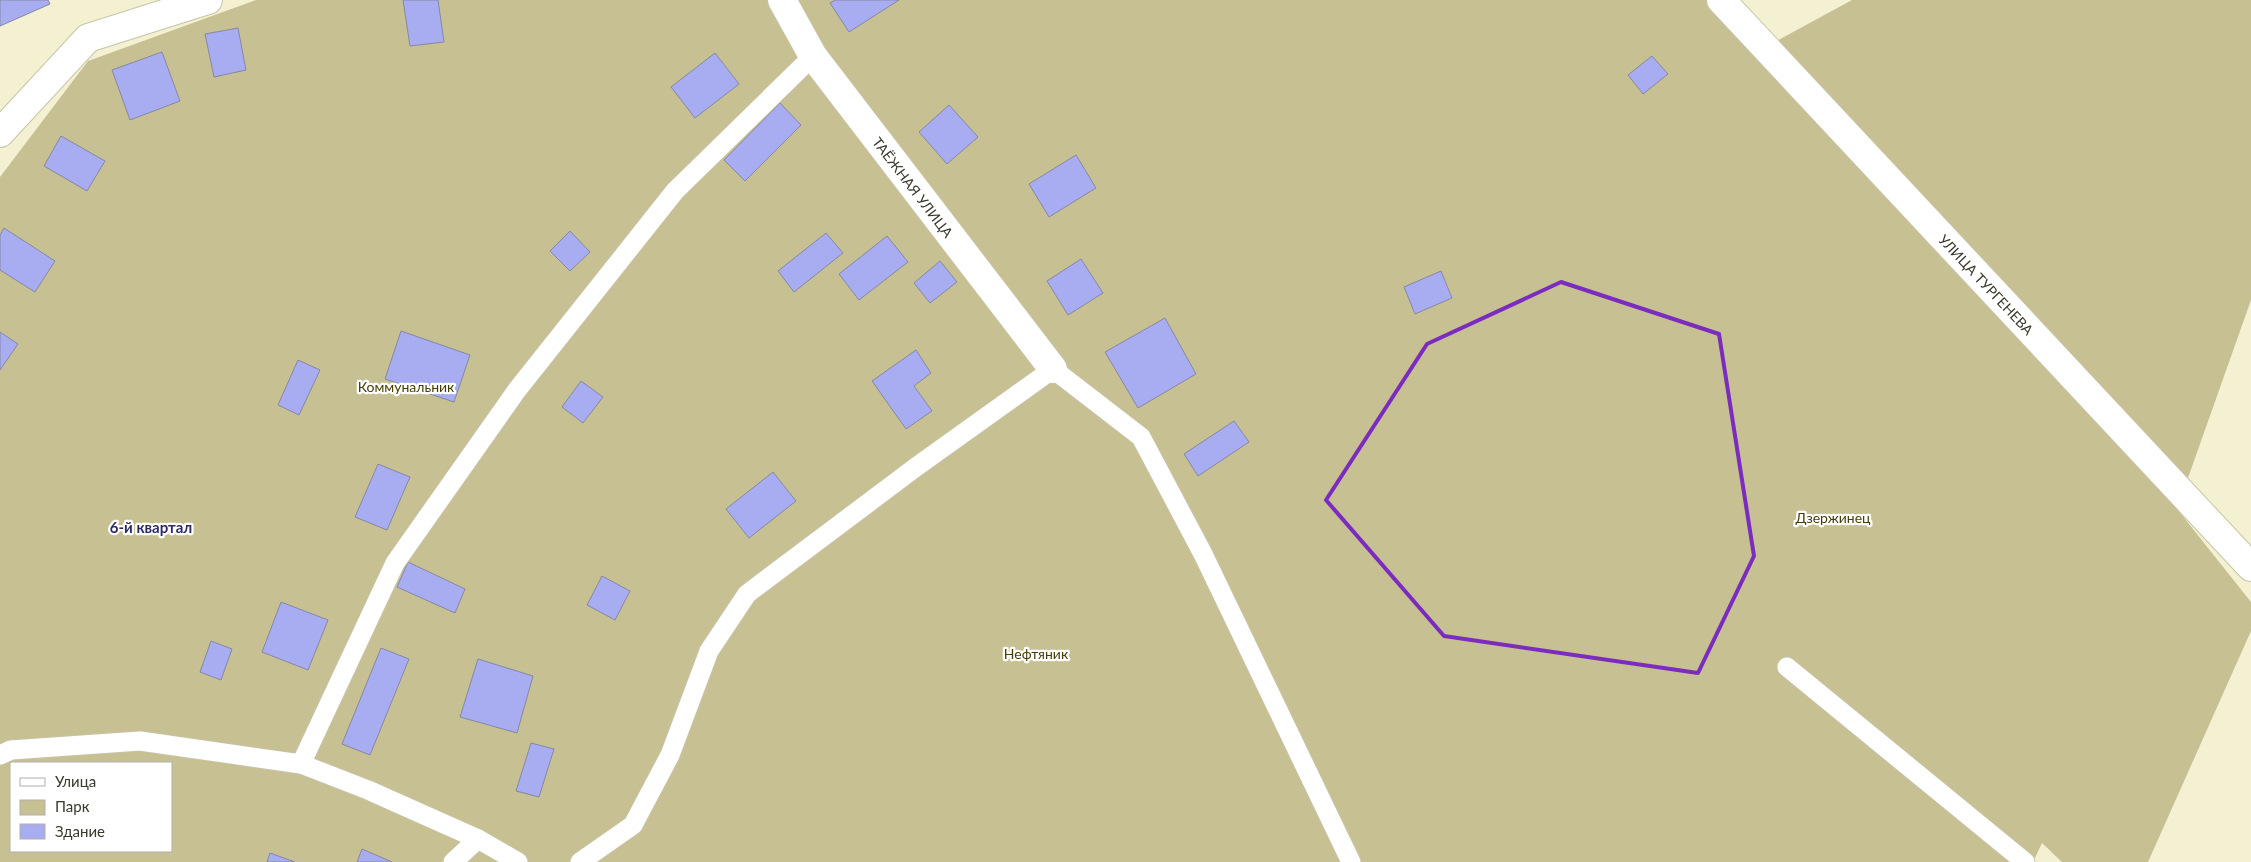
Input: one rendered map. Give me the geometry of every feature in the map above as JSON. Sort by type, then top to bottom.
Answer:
[{"type":"street","points":[[0,133],[88,38],[208,0]]},
{"type":"street","name":"ТАЁЖНАЯ УЛИЦА","points":[[782,0],[813,56],[1053,369]]},
{"type":"street","name":"УЛИЦА ТУРГЕНЕВА","points":[[1721,0],[2251,568]]},
{"type":"lane","points":[[301,764],[395,564],[517,390],[675,191],[813,56]]},
{"type":"lane","points":[[580,862],[632,825],[670,755],[709,651],[747,594],[916,467],[1053,369],[1141,437],[1204,554],[1351,862]]},
{"type":"lane","points":[[1787,667],[2025,862]]},
{"type":"lane","points":[[0,755],[11,750],[140,741],[301,764],[368,790],[478,839],[518,862]]},
{"type":"lane","points":[[452,862],[478,839]]},
{"type":"highlighted area","points":[[1561,282],[1719,334],[1754,556],[1698,673],[1444,636],[1326,500],[1427,344]]},
{"type":"green space","points":[[256,0],[1738,0],[1764,48],[1852,0],[2251,0],[2251,300],[2177,509],[2251,602],[2251,631],[2148,862],[2062,862],[2042,843],[2033,862],[0,862],[0,177],[88,61]]},
{"type":"building","points":[[0,0],[48,0],[50,4],[0,26]]},
{"type":"building","points":[[403,0],[438,0],[444,42],[410,46]]},
{"type":"building","points":[[835,0],[899,0],[849,32],[830,3]]},
{"type":"building","points":[[238,28],[246,70],[214,77],[205,34]]},
{"type":"building","points":[[162,52],[180,101],[130,120],[112,70]]},
{"type":"building","points":[[715,53],[739,84],[695,118],[671,87]]},
{"type":"building","points":[[1652,56],[1668,74],[1643,94],[1628,75]]},
{"type":"building","points":[[780,103],[801,125],[745,181],[724,160]]},
{"type":"building","points":[[949,105],[978,137],[947,164],[919,132]]},
{"type":"building","points":[[61,136],[105,161],[87,191],[44,166]]},
{"type":"building","points":[[1076,155],[1096,188],[1049,217],[1029,184]]},
{"type":"building","points":[[4,228],[55,261],[35,292],[0,270],[0,235]]},
{"type":"building","points":[[570,231],[590,252],[570,271],[550,251]]},
{"type":"building","points":[[826,233],[843,253],[794,292],[778,271]]},
{"type":"building","points":[[887,236],[908,262],[859,300],[839,274]]},
{"type":"building","points":[[1081,259],[1103,293],[1068,315],[1047,281]]},
{"type":"building","points":[[940,261],[957,282],[930,303],[914,283]]},
{"type":"building","points":[[1441,271],[1452,298],[1415,314],[1404,287]]},
{"type":"building","points":[[1165,318],[1196,374],[1138,408],[1105,352]]},
{"type":"building","points":[[401,331],[470,355],[454,402],[385,379]]},
{"type":"building","points":[[0,332],[18,344],[0,370]]},
{"type":"building","points":[[916,350],[931,373],[914,386],[932,411],[906,429],[872,381]]},
{"type":"building","points":[[298,360],[320,370],[299,415],[278,405]]},
{"type":"building","points":[[581,381],[603,397],[583,423],[562,407]]},
{"type":"building","points":[[1234,421],[1249,442],[1198,476],[1184,454]]},
{"type":"building","points":[[378,464],[410,477],[387,530],[355,517]]},
{"type":"building","points":[[773,472],[796,501],[749,538],[726,509]]},
{"type":"building","points":[[408,562],[465,589],[455,613],[397,587]]},
{"type":"building","points":[[602,576],[630,591],[615,620],[587,605]]},
{"type":"building","points":[[281,602],[328,620],[308,670],[262,652]]},
{"type":"building","points":[[211,641],[232,649],[221,680],[200,672]]},
{"type":"building","points":[[381,648],[409,659],[370,755],[342,744]]},
{"type":"building","points":[[478,659],[533,676],[517,733],[460,717]]},
{"type":"building","points":[[531,743],[554,749],[539,797],[516,791]]},
{"type":"building","points":[[362,849],[392,862],[357,862]]},
{"type":"building","points":[[270,853],[295,862],[267,862]]},
{"type":"district","name":"6-й квартал","points":[[151,527]]},
{"type":"park label","name":"Коммунальник","points":[[406,386]]},
{"type":"park label","name":"Дзержинец","points":[[1833,517]]},
{"type":"park label","name":"Нефтяник","points":[[1036,653]]}]
